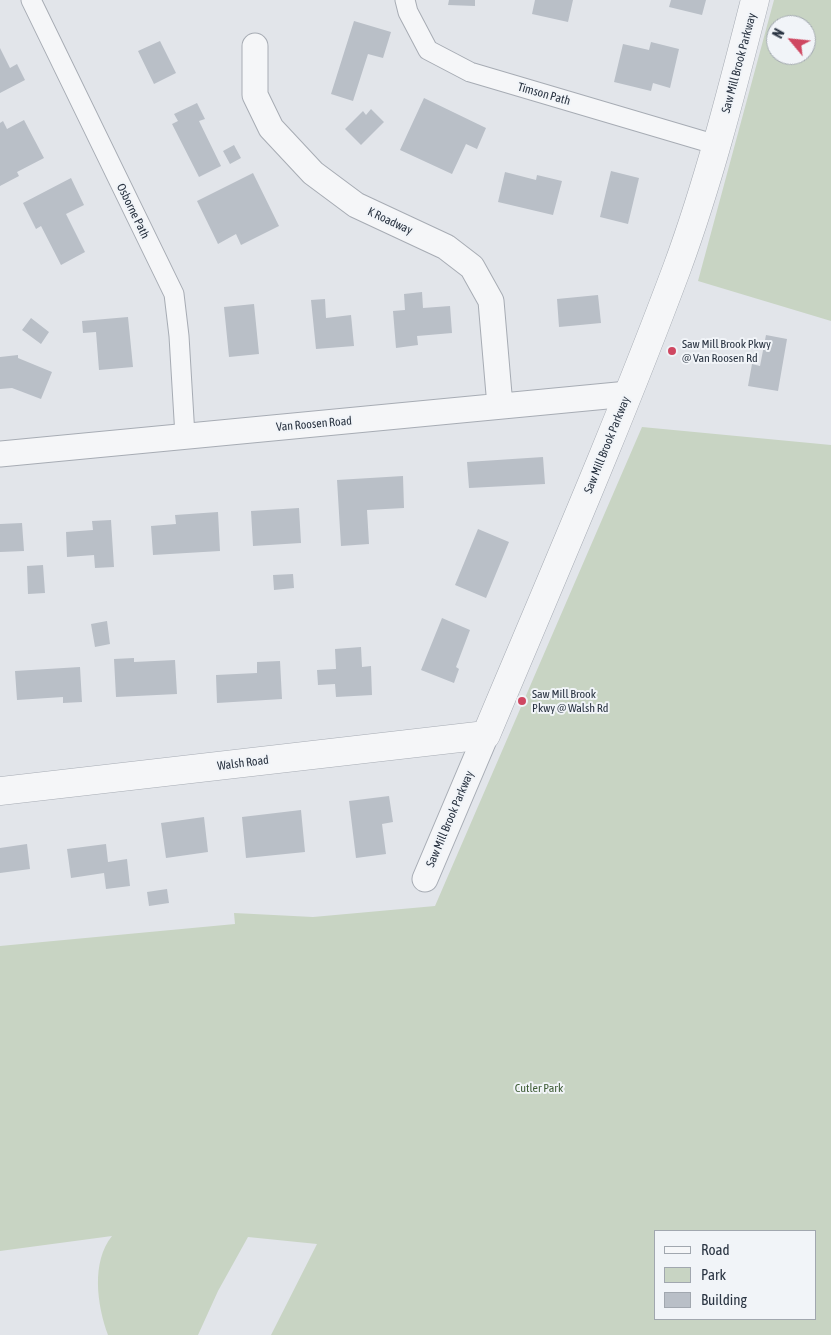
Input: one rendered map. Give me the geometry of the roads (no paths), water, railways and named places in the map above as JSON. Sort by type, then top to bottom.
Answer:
[{"type":"street","name":"Osborne Path","points":[[31,0],[174,294],[179,336],[185,436]]},
{"type":"street","name":"Timson Path","points":[[405,0],[408,12],[428,50],[470,72],[717,145]]},
{"type":"street","name":"Saw Mill Brook Parkway","points":[[425,879],[602,460],[677,267],[717,145],[755,0]]},
{"type":"street","name":"K Roadway","points":[[255,46],[255,95],[271,128],[313,173],[356,205],[446,248],[472,267],[491,301],[500,406]]},
{"type":"street","name":"Van Roosen Road","points":[[0,454],[628,394]]},
{"type":"street","name":"Walsh Road","points":[[0,791],[486,735]]},
{"type":"place","name":"Saw Mill Brook Pkwy @ Van Roosen Rd","points":[[672,351]]},
{"type":"place","name":"Saw Mill Brook Pkwy @ Walsh Rd","points":[[522,701]]},
{"type":"park label","name":"Cutler Park","points":[[539,1088]]}]
